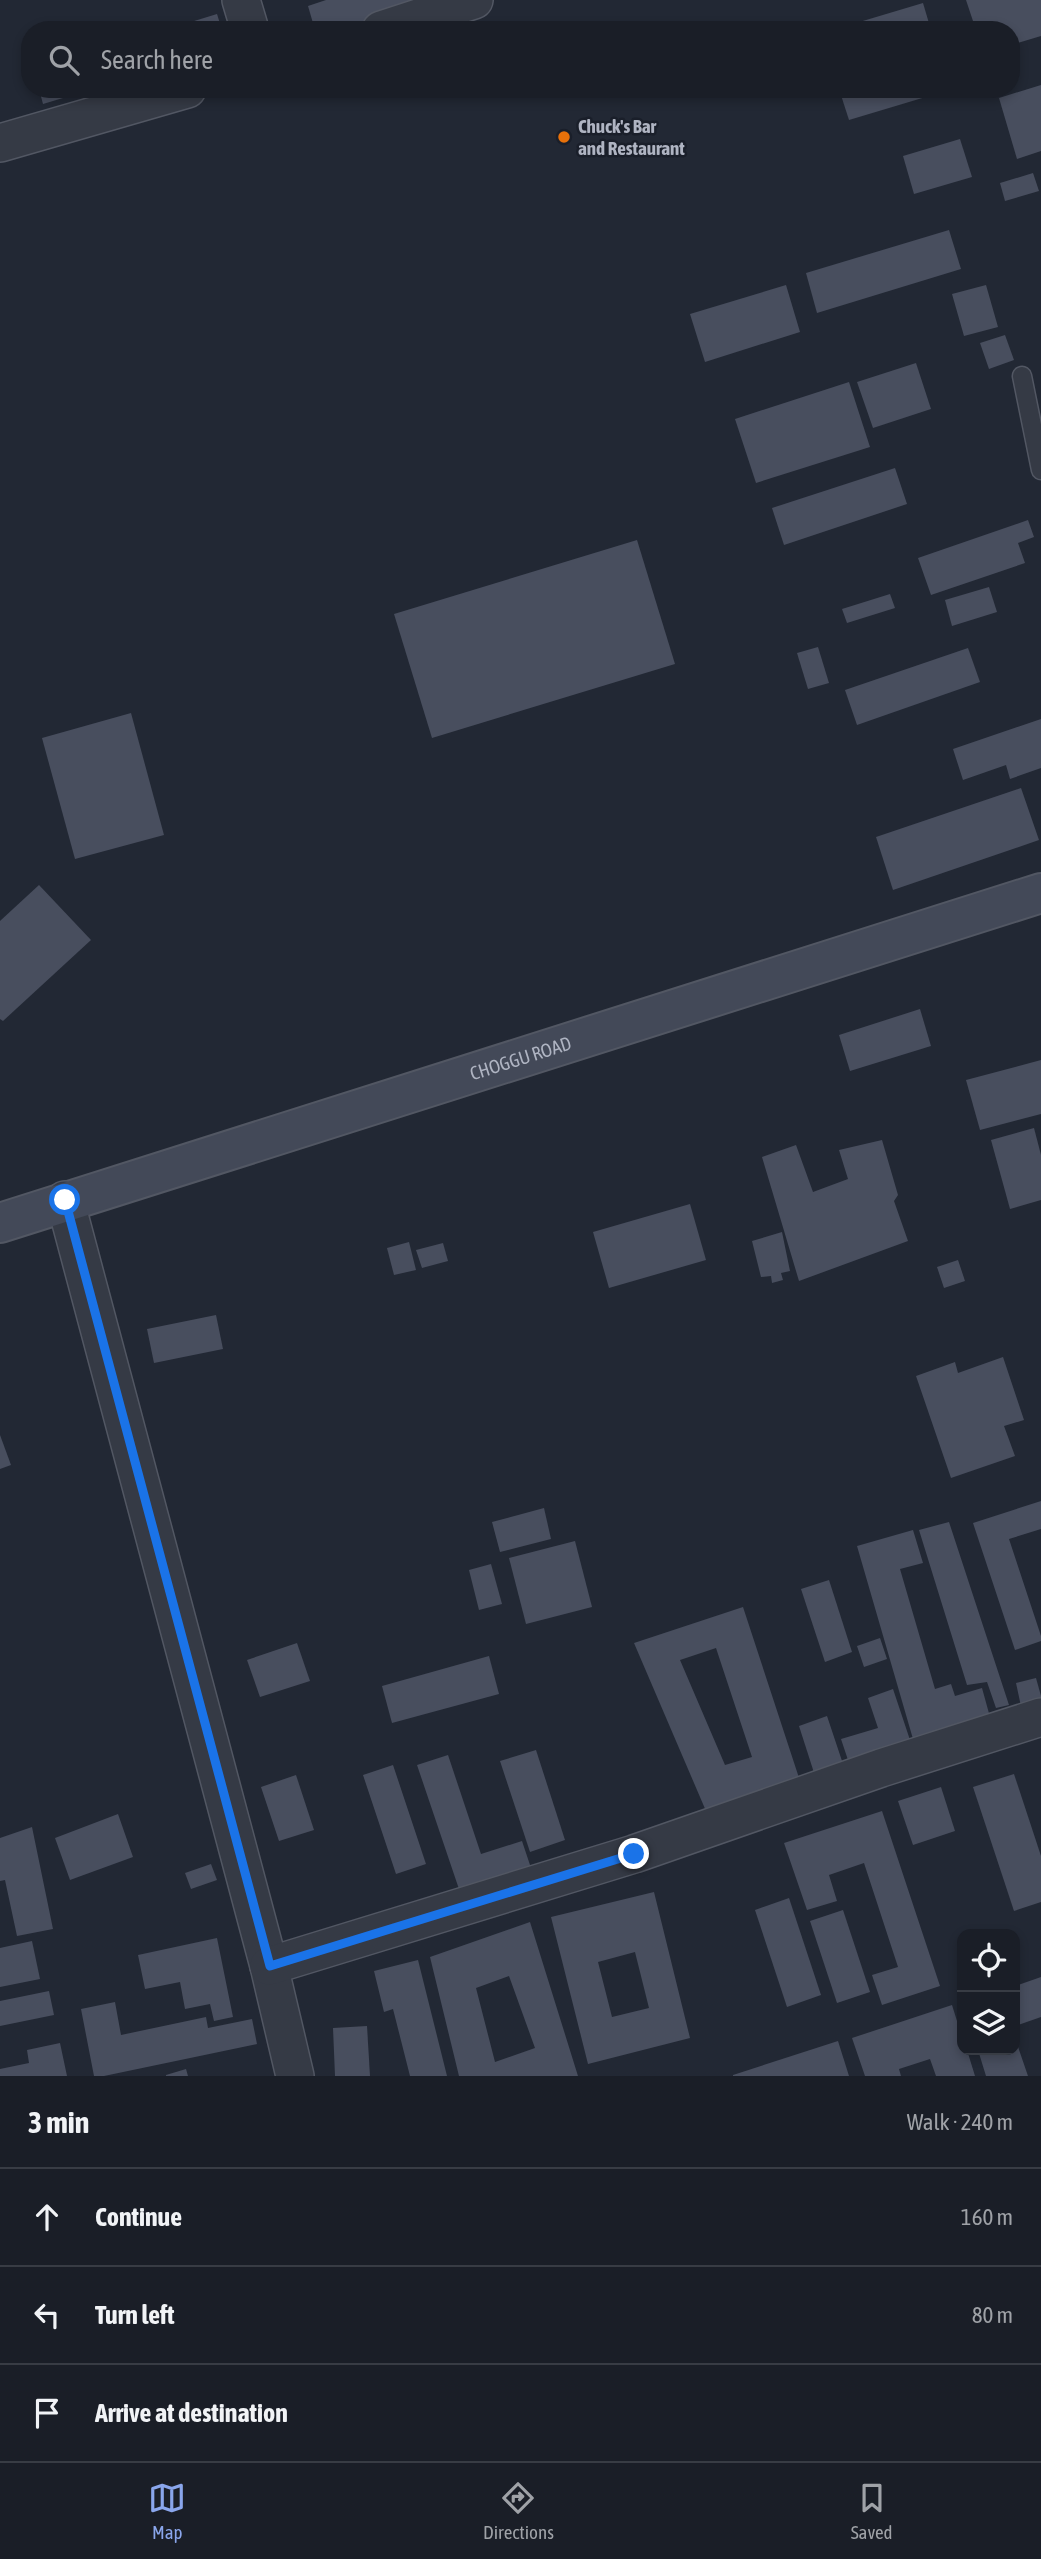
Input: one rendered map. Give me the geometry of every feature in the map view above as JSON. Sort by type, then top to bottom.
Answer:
[{"type":"main road","name":"CHOGGU ROAD","points":[[0,1223],[65,1200],[1041,893]]},
{"type":"street","points":[[241,0],[247,21]]},
{"type":"street","points":[[409,21],[474,0]]},
{"type":"street","points":[[0,144],[156,98]]},
{"type":"street","points":[[65,1200],[270,1966],[295,2076]]},
{"type":"street","points":[[270,1966],[634,1854],[881,1768],[1041,1717]]},
{"type":"lane","points":[[1022,376],[1041,470]]},
{"type":"building","points":[[326,0],[426,0],[427,3],[371,21],[312,21],[308,6]]},
{"type":"building","points":[[966,0],[1041,0],[1041,36],[1020,42],[1020,21],[973,21]]},
{"type":"building","points":[[923,3],[928,21],[863,21]]},
{"type":"building","points":[[217,14],[219,21],[194,21]]},
{"type":"building","points":[[1041,85],[1041,151],[1017,159],[999,98],[1020,98],[1020,92]]},
{"type":"building","points":[[41,98],[63,98],[43,104]]},
{"type":"building","points":[[842,98],[922,98],[849,120]]},
{"type":"building","points":[[960,139],[972,177],[914,194],[903,156]]},
{"type":"building","points":[[1033,173],[1039,191],[1005,201],[1000,183]]},
{"type":"building","points":[[949,230],[961,269],[817,313],[806,273]]},
{"type":"building","points":[[786,285],[800,332],[705,362],[690,314]]},
{"type":"building","points":[[986,285],[998,327],[964,336],[952,294]]},
{"type":"building","points":[[1005,335],[1014,360],[989,369],[980,343]]},
{"type":"building","points":[[916,363],[931,409],[873,428],[857,382]]},
{"type":"building","points":[[849,382],[870,447],[756,483],[735,419]]},
{"type":"building","points":[[895,468],[907,504],[784,545],[772,508]]},
{"type":"building","points":[[1028,520],[1034,537],[1018,543],[1025,563],[931,595],[918,558]]},
{"type":"building","points":[[637,540],[675,664],[432,738],[394,614]]},
{"type":"building","points":[[989,587],[997,612],[952,626],[945,600]]},
{"type":"building","points":[[890,594],[895,608],[847,623],[842,609]]},
{"type":"building","points":[[818,647],[829,683],[808,689],[797,653]]},
{"type":"building","points":[[968,648],[980,682],[857,725],[845,690]]},
{"type":"building","points":[[131,713],[164,835],[75,859],[42,738]]},
{"type":"building","points":[[1041,719],[1041,768],[1010,779],[1006,765],[963,780],[953,749]]},
{"type":"building","points":[[1021,788],[1039,840],[893,890],[876,837]]},
{"type":"building","points":[[39,885],[91,940],[3,1021],[0,1019],[0,921]]},
{"type":"building","points":[[920,1009],[931,1046],[850,1071],[839,1035]]},
{"type":"building","points":[[1041,1060],[1041,1114],[980,1130],[966,1080]]},
{"type":"building","points":[[1034,1128],[1041,1155],[1041,1200],[1010,1209],[991,1140]]},
{"type":"building","points":[[882,1140],[898,1195],[894,1201],[908,1241],[799,1281],[762,1157],[796,1145],[813,1192],[848,1179],[839,1150]]},
{"type":"building","points":[[690,1204],[706,1260],[609,1288],[593,1232]]},
{"type":"building","points":[[782,1232],[790,1271],[781,1273],[783,1280],[772,1283],[771,1276],[761,1277],[752,1241]]},
{"type":"building","points":[[409,1242],[416,1270],[394,1275],[387,1248]]},
{"type":"building","points":[[443,1243],[448,1261],[422,1268],[416,1250]]},
{"type":"building","points":[[958,1260],[965,1281],[944,1288],[937,1267]]},
{"type":"building","points":[[216,1315],[223,1349],[154,1363],[147,1329]]},
{"type":"building","points":[[1003,1357],[1024,1420],[1004,1426],[1015,1456],[951,1478],[916,1376],[955,1362],[958,1373]]},
{"type":"building","points":[[0,1435],[11,1465],[0,1469]]},
{"type":"building","points":[[1041,1501],[1041,1529],[1009,1539],[1041,1636],[1041,1641],[1015,1650],[973,1523]]},
{"type":"building","points":[[544,1508],[551,1539],[500,1552],[492,1522]]},
{"type":"building","points":[[949,1522],[1009,1705],[996,1708],[987,1682],[967,1685],[919,1530]]},
{"type":"building","points":[[913,1530],[923,1563],[900,1569],[935,1689],[951,1684],[955,1696],[982,1688],[990,1717],[913,1739],[857,1546]]},
{"type":"building","points":[[575,1541],[592,1607],[526,1624],[509,1558]]},
{"type":"building","points":[[491,1564],[502,1604],[479,1610],[469,1570]]},
{"type":"building","points":[[829,1580],[852,1652],[825,1662],[801,1589]]},
{"type":"building","points":[[743,1607],[802,1787],[709,1818],[634,1643]],"holes":[[[716,1648],[752,1757],[725,1765],[680,1660]]]},
{"type":"building","points":[[880,1638],[887,1659],[864,1667],[857,1646]]},
{"type":"building","points":[[297,1643],[310,1681],[260,1697],[247,1660]]},
{"type":"building","points":[[489,1656],[499,1694],[392,1723],[382,1686]]},
{"type":"building","points":[[1036,1678],[1041,1705],[1022,1711],[1016,1683]]},
{"type":"building","points":[[893,1689],[914,1752],[852,1772],[841,1739],[878,1728],[868,1698]]},
{"type":"building","points":[[827,1716],[846,1773],[817,1782],[799,1726]]},
{"type":"building","points":[[536,1750],[565,1840],[530,1852],[500,1761]]},
{"type":"building","points":[[448,1755],[481,1854],[522,1841],[532,1871],[461,1895],[417,1765]]},
{"type":"building","points":[[393,1765],[426,1864],[396,1874],[363,1775]]},
{"type":"building","points":[[1014,1774],[1041,1856],[1041,1902],[1014,1911],[973,1787]]},
{"type":"building","points":[[296,1775],[314,1830],[279,1841],[261,1787]]},
{"type":"building","points":[[941,1787],[955,1831],[913,1845],[898,1801]]},
{"type":"building","points":[[882,1811],[940,1986],[882,2005],[872,1975],[898,1967],[864,1863],[829,1875],[837,1901],[807,1910],[784,1843]]},
{"type":"building","points":[[118,1814],[133,1857],[70,1880],[55,1838]]},
{"type":"building","points":[[32,1827],[53,1929],[17,1936],[5,1880],[0,1881],[0,1838]]},
{"type":"building","points":[[211,1864],[217,1880],[191,1889],[185,1873]]},
{"type":"building","points":[[654,1892],[690,2038],[588,2064],[551,1917]],"holes":[[[635,1952],[649,2008],[612,2017],[598,1962]]]},
{"type":"building","points":[[789,1898],[821,1995],[787,2007],[755,1910]]},
{"type":"building","points":[[843,1910],[870,1992],[837,2003],[810,1921]]},
{"type":"building","points":[[530,1922],[578,2076],[459,2076],[430,1957]],"holes":[[[509,1976],[535,2048],[495,2062],[476,1988]]]},
{"type":"building","points":[[217,1938],[233,2017],[214,2021],[210,2004],[185,2009],[180,1982],[145,1989],[138,1955]]},
{"type":"building","points":[[32,1941],[40,1979],[0,1987],[0,1948]]},
{"type":"building","points":[[418,1960],[447,2076],[410,2076],[393,2009],[384,2012],[374,1971]]},
{"type":"building","points":[[1041,1977],[1041,2017],[1020,2024],[1020,1992],[1020,1984]]},
{"type":"building","points":[[49,1991],[54,2015],[0,2026],[0,2001]]},
{"type":"building","points":[[115,2002],[121,2035],[206,2017],[208,2028],[252,2019],[257,2044],[94,2076],[81,2009]]},
{"type":"building","points":[[952,2005],[957,2021],[957,2055],[969,2055],[975,2076],[936,2076],[930,2059],[899,2069],[901,2076],[865,2076],[852,2038]]},
{"type":"building","points":[[367,2026],[370,2076],[335,2076],[333,2028]]},
{"type":"building","points":[[838,2041],[849,2076],[733,2076],[733,2075]]},
{"type":"building","points":[[60,2043],[67,2076],[0,2076],[0,2069],[29,2063],[27,2050]]},
{"type":"building","points":[[1020,2053],[1028,2076],[986,2076],[980,2055],[1020,2055]]},
{"type":"building","points":[[186,2069],[188,2076],[166,2076],[166,2075]]},
{"type":"place","name":"Chuck's Bar and Restaurant","points":[[564,137]]},
{"type":"route","points":[[65,1200],[270,1966],[634,1854]]}]
